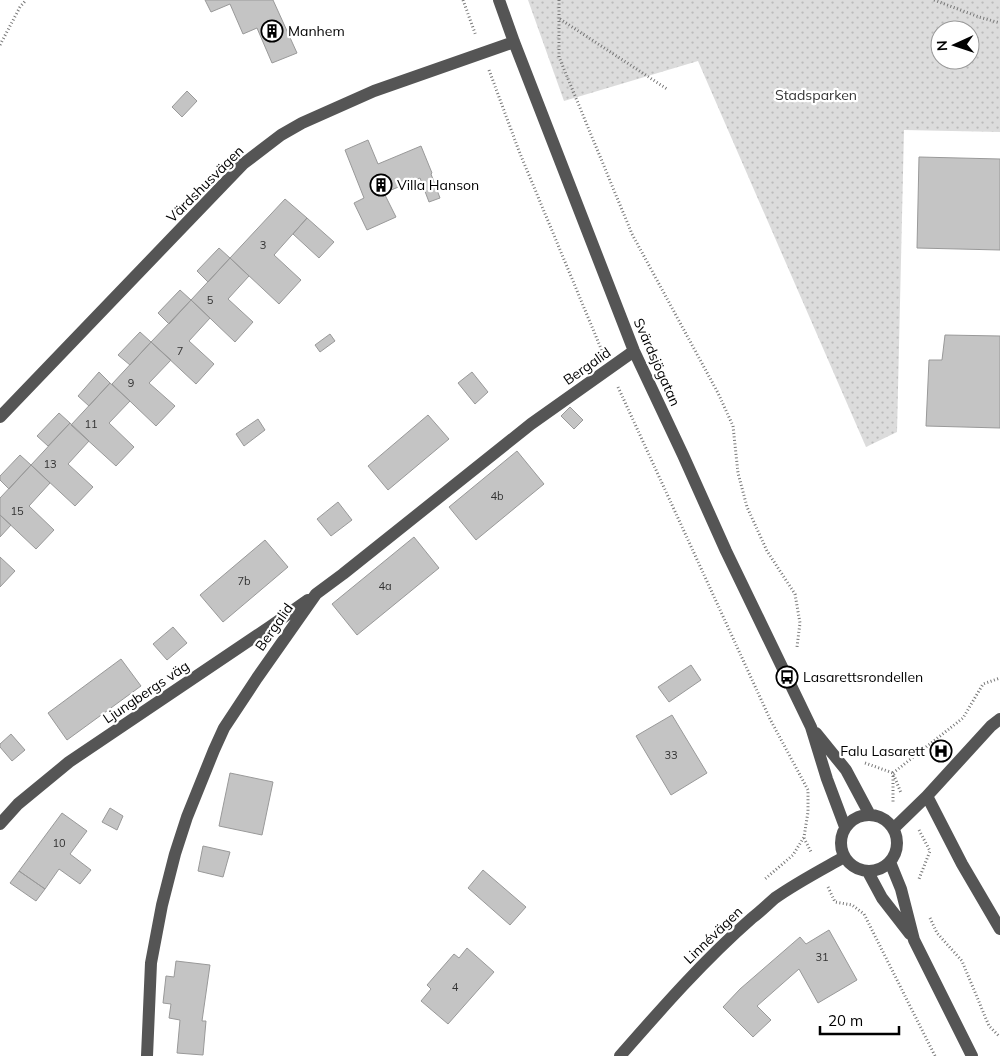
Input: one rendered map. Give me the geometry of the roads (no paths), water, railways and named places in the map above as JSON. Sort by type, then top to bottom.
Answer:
[{"type":"street","name":"Svärdsjögatan","points":[[499,0],[634,351],[730,560],[811,727],[827,779],[846,827]]},
{"type":"street","name":"Värdshusvägen","points":[[0,416],[243,164],[281,135],[302,123],[374,92],[514,42]]},
{"type":"street","name":"Bergalid","points":[[147,1056],[151,963],[174,854],[224,728],[257,678],[316,594],[531,424],[634,351]]},
{"type":"street","name":"Ljungbergs väg","points":[[0,824],[18,804],[68,762],[316,594]]},
{"type":"street","points":[[893,828],[927,796],[1000,718]]},
{"type":"street","name":"Svärdsjögatan","points":[[811,727],[846,770],[870,815]]},
{"type":"street","points":[[927,796],[962,864],[1000,930]]},
{"type":"street","points":[[870,815],[884,819],[893,828],[897,840],[896,852],[890,862],[880,870],[868,872],[858,870],[850,865],[844,857],[840,842],[846,827],[852,820],[870,815]]},
{"type":"street","name":"Linnévägen","points":[[620,1056],[697,970],[730,937],[776,898],[844,857]]},
{"type":"street","points":[[890,862],[901,889],[914,940]]},
{"type":"street","points":[[868,872],[882,898],[914,940],[972,1056]]},
{"type":"place","name":"Manhem","points":[[272,31]]},
{"type":"place","name":"Villa Hanson","points":[[381,185]]},
{"type":"place","name":"Lasarettsrondellen","points":[[787,677]]},
{"type":"place","name":"Falu Lasarett","points":[[941,751]]},
{"type":"park label","name":"Stadsparken","points":[[816,95]]}]
